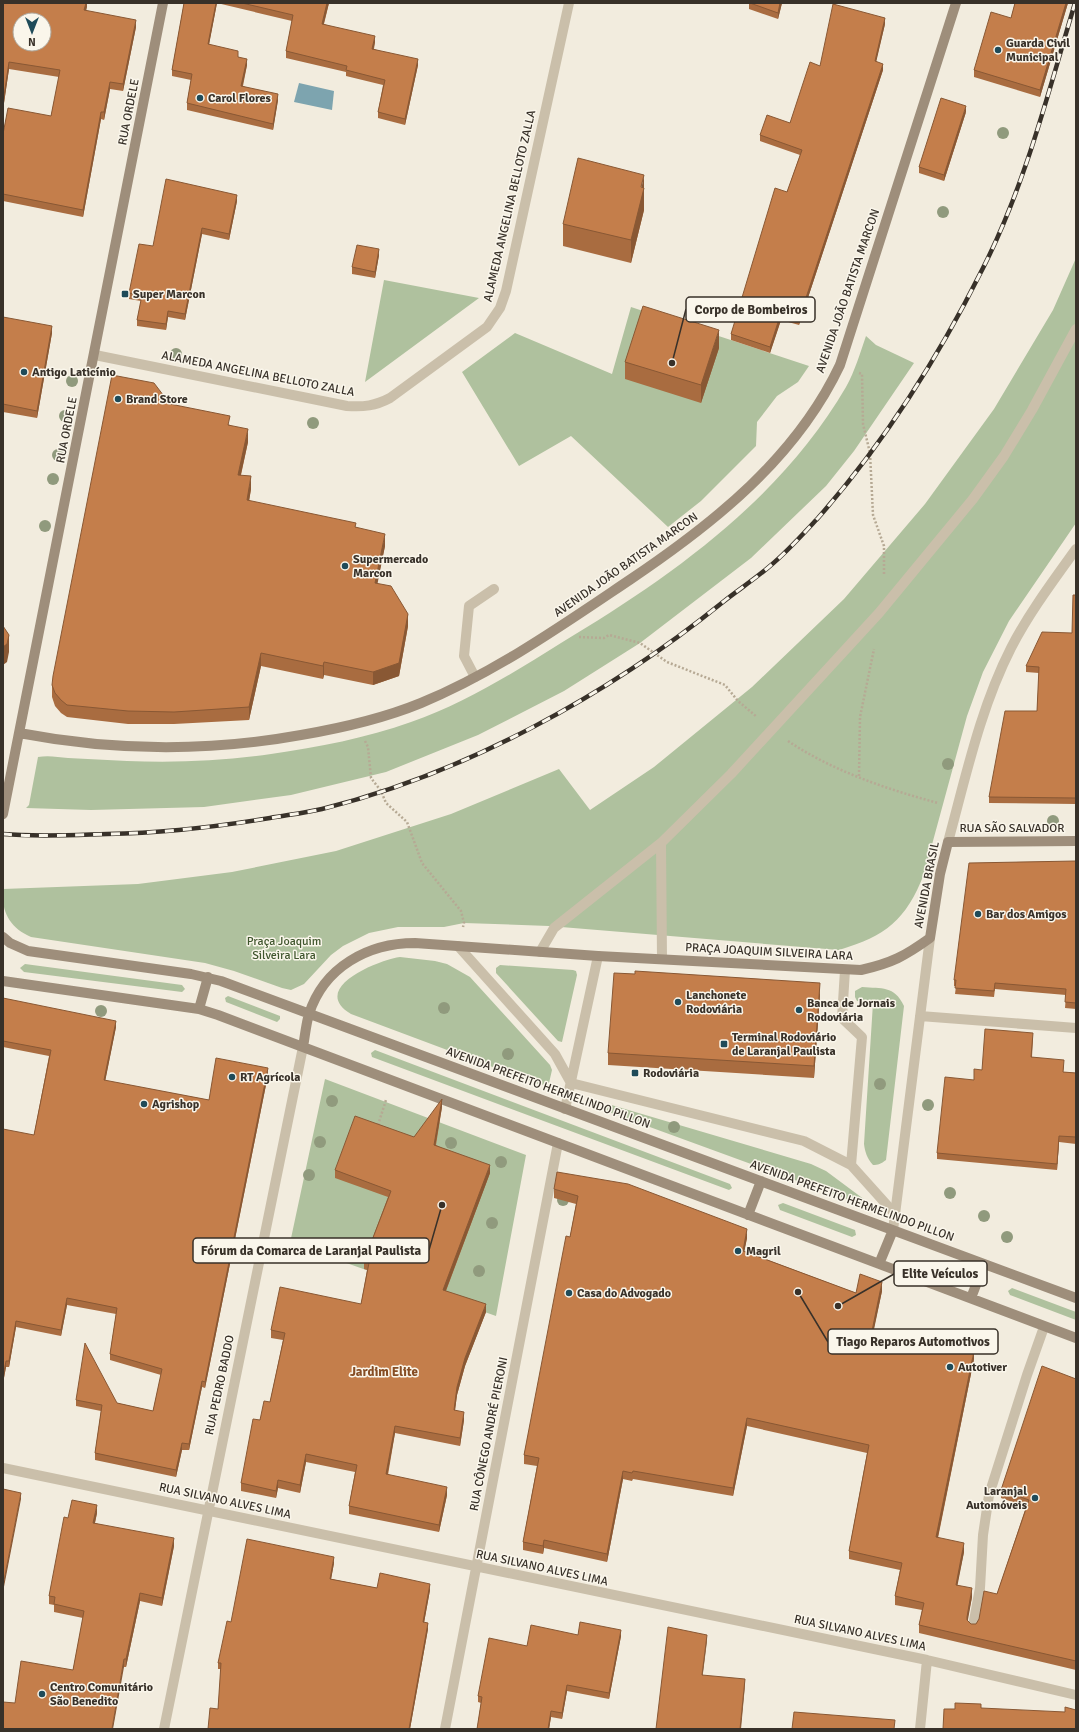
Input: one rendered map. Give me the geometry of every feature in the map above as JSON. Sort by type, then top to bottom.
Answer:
[{"type":"main road","name":"RUA ORDELE","points":[[3,814],[95,355],[163,3]]},
{"type":"main road","name":"AVENIDA JOÃO BATISTA MARCON","points":[[19,733],[58,740],[105,745],[178,748],[210,747],[271,740],[359,724],[422,702],[475,677],[563,625],[683,544],[714,520],[765,471],[788,445],[818,404],[840,365],[956,3]]},
{"type":"main road","name":"RUA SÃO SALVADOR","points":[[948,842],[1076,840]]},
{"type":"main road","name":"AVENIDA BRASIL","points":[[930,938],[940,874],[948,842]]},
{"type":"main road","name":"AVENIDA PREFEITO HERMELINDO PILLON","points":[[3,937],[10,943],[28,951],[208,977],[310,1013],[1076,1298]]},
{"type":"main road","name":"PRAÇA JOAQUIM SILVEIRA LARA","points":[[303,1047],[310,1013],[319,994],[332,976],[341,966],[364,953],[387,945],[400,943],[458,946],[598,956],[861,970],[884,965],[902,957],[930,938]]},
{"type":"main road","points":[[199,1009],[208,977]]},
{"type":"main road","points":[[3,981],[199,1009],[218,1015],[1076,1338]]},
{"type":"main road","points":[[748,1215],[761,1181]]},
{"type":"main road","points":[[880,1264],[892,1230]]},
{"type":"main road","points":[[971,1298],[984,1264]]},
{"type":"street","name":"ALAMEDA ANGELINA BELLOTO ZALLA","points":[[95,355],[342,405],[366,408],[390,398],[487,327],[500,308],[506,291],[569,3]]},
{"type":"street","points":[[540,952],[554,928],[661,844],[731,774],[879,613],[973,500],[1004,456],[1032,410],[1076,329]]},
{"type":"street","name":"AVENIDA BRASIL","points":[[948,842],[981,721],[997,678],[1021,628],[1076,549]]},
{"type":"street","points":[[475,677],[464,656],[469,606],[494,590]]},
{"type":"street","points":[[661,844],[662,959]]},
{"type":"street","name":"AVENIDA BRASIL","points":[[892,1230],[930,938]]},
{"type":"street","points":[[458,946],[555,1054],[571,1083],[804,1141],[851,1164],[895,1214]]},
{"type":"street","points":[[566,1109],[598,956]]},
{"type":"street","points":[[845,970],[842,1018],[862,1037],[851,1164]]},
{"type":"street","points":[[920,1016],[1076,1028]]},
{"type":"street","name":"RUA PEDRO BADDO","points":[[164,1729],[303,1047]]},
{"type":"street","name":"RUA CÔNEGO ANDRÉ PIERONI","points":[[445,1729],[558,1143]]},
{"type":"street","points":[[973,1626],[980,1588],[983,1535],[989,1494],[1026,1374],[1044,1327]]},
{"type":"street","name":"RUA SILVANO ALVES LIMA","points":[[3,1468],[927,1660],[1076,1695]]},
{"type":"street","points":[[920,1729],[927,1660]]},
{"type":"path","points":[[840,365],[862,374],[863,424],[870,453],[873,515],[884,546],[883,579]]},
{"type":"path","points":[[859,776],[860,717],[869,680],[879,613]]},
{"type":"path","points":[[359,724],[368,747],[371,778],[381,792],[386,803],[407,822],[422,863],[461,911],[464,923],[458,946]]},
{"type":"path","points":[[384,1127],[377,1125],[394,1082]]},
{"type":"green space","points":[[1076,258],[1076,523],[1009,621],[983,672],[967,716],[924,874],[917,890],[902,915],[882,932],[870,939],[839,950],[549,926],[464,923],[444,927],[398,927],[369,933],[343,946],[331,955],[304,984],[291,990],[205,963],[31,937],[17,929],[8,918],[5,912],[3,889],[138,884],[232,872],[336,851],[451,814],[559,769],[590,810],[654,767],[752,687],[844,599],[925,504],[994,409],[1053,310]]},
{"type":"green space","points":[[384,280],[479,298],[365,382]]},
{"type":"green space","points":[[631,307],[809,366],[798,382],[777,396],[757,422],[756,446],[701,501],[668,527],[571,436],[519,466],[462,372],[515,333],[612,374]]},
{"type":"green space","points":[[866,336],[876,345],[914,363],[854,451],[826,486],[751,558],[640,643],[564,691],[478,735],[386,772],[291,795],[204,807],[91,810],[26,808],[29,805],[38,757],[49,756],[127,761],[181,762],[217,760],[289,751],[325,745],[394,728],[450,706],[488,687],[602,618],[643,591],[720,533],[756,500],[789,465],[819,428],[846,387]]},
{"type":"green space","name":"Praça Joaquim Silveira Lara","points":[[400,957],[447,964],[470,977],[550,1065],[552,1070],[549,1083],[541,1085],[351,1014],[340,1004],[338,995],[342,985],[352,977],[364,969],[390,959]]},
{"type":"green space","points":[[25,964],[182,985],[185,989],[182,992],[24,972],[20,968]]},
{"type":"green space","points":[[500,965],[576,971],[577,975],[562,1042],[558,1041],[496,973],[496,968]]},
{"type":"green space","points":[[862,987],[881,988],[892,991],[900,999],[904,1006],[886,1160],[875,1165],[873,1165],[868,1157],[864,1144],[873,1003],[857,1001],[855,991]]},
{"type":"green space","points":[[228,996],[280,1016],[280,1019],[277,1022],[226,1002],[225,998]]},
{"type":"green space","points":[[375,1050],[730,1184],[732,1188],[729,1190],[372,1057],[371,1053]]},
{"type":"green space","points":[[325,1079],[526,1155],[496,1316],[290,1243]]},
{"type":"green space","points":[[608,1104],[811,1164],[826,1171],[865,1200],[865,1203],[863,1205],[606,1111],[604,1106]]},
{"type":"green space","points":[[783,1203],[855,1230],[856,1235],[852,1237],[780,1210],[778,1205]]},
{"type":"green space","points":[[1012,1288],[1076,1312],[1076,1320],[1010,1295],[1008,1291]]},
{"type":"water","points":[[299,83],[334,91],[332,110],[294,102]]},
{"type":"building","points":[[3,3],[86,3],[84,10],[136,20],[123,84],[110,82],[104,112],[101,112],[83,210],[3,194],[3,134],[8,108],[51,116],[60,70],[9,62],[4,96]]},
{"type":"building","points":[[184,3],[216,3],[208,44],[238,51],[238,57],[247,59],[241,86],[278,94],[273,124],[187,103],[192,74],[172,70]]},
{"type":"building","points":[[242,3],[327,3],[322,24],[375,36],[372,49],[418,59],[405,119],[378,112],[385,80],[346,70],[347,66],[286,51],[293,15]]},
{"type":"building","points":[[750,3],[780,3],[778,13]]},
{"type":"building","points":[[1015,3],[1066,3],[1040,90],[974,70],[991,12],[1011,18]]},
{"type":"building","points":[[833,4],[885,18],[875,61],[883,64],[799,319],[781,313],[770,347],[731,334],[775,188],[787,192],[802,150],[760,135],[767,115],[790,123],[810,62],[820,66]]},
{"type":"building","points":[[941,98],[966,106],[944,175],[919,167]]},
{"type":"building","points":[[578,158],[644,175],[641,187],[644,188],[631,240],[563,224]]},
{"type":"building","points":[[166,179],[237,195],[229,234],[202,228],[185,314],[168,311],[166,324],[137,320],[142,295],[129,293],[139,244],[153,246]]},
{"type":"building","points":[[357,245],[379,249],[375,272],[352,267]]},
{"type":"building","points":[[643,306],[719,330],[701,385],[625,362]]},
{"type":"building","name":"Antigo Laticínio","points":[[3,317],[52,326],[37,411],[3,404]]},
{"type":"building","points":[[112,375],[154,383],[170,404],[230,416],[228,425],[248,429],[238,475],[251,476],[247,500],[356,523],[355,527],[385,534],[375,583],[391,586],[408,614],[399,663],[373,672],[324,662],[323,666],[261,653],[249,707],[174,712],[128,711],[67,705],[61,700],[55,693],[52,685],[53,676]]},
{"type":"building","points":[[1073,595],[1076,595],[1076,798],[989,797],[1005,711],[1037,711],[1039,667],[1026,666],[1042,632],[1072,633]]},
{"type":"building","points":[[3,626],[9,635],[7,644],[3,647]]},
{"type":"building","points":[[1076,861],[1076,1003],[1065,1002],[1066,989],[995,983],[994,991],[955,988],[956,980],[954,980],[969,863]]},
{"type":"building","name":"Terminal Rodoviário de Laranjal Paulista","points":[[635,971],[820,983],[814,1066],[608,1053],[614,973],[635,974]]},
{"type":"building","points":[[3,998],[116,1021],[104,1080],[209,1100],[216,1058],[268,1068],[205,1382],[202,1381],[189,1444],[182,1443],[176,1470],[95,1453],[102,1405],[76,1400],[85,1343],[117,1403],[153,1411],[162,1369],[110,1354],[117,1308],[67,1298],[61,1330],[16,1321],[9,1361],[6,1361],[3,1377],[3,1129],[34,1135],[51,1050],[3,1041]]},
{"type":"building","points":[[985,1029],[1033,1033],[1031,1057],[1064,1060],[1063,1072],[1076,1073],[1076,1137],[1059,1136],[1057,1164],[937,1153],[945,1077],[974,1080],[974,1069],[982,1070]]},
{"type":"building","points":[[442,1099],[434,1145],[490,1165],[443,1290],[486,1304],[465,1358],[457,1387],[454,1410],[464,1412],[460,1438],[395,1426],[386,1474],[447,1487],[439,1525],[349,1506],[357,1465],[306,1454],[300,1485],[278,1480],[276,1491],[241,1483],[253,1419],[260,1420],[264,1401],[270,1402],[285,1333],[271,1330],[280,1287],[361,1304],[369,1263],[364,1261],[391,1191],[335,1170],[355,1116],[414,1137]]},
{"type":"building","points":[[557,1172],[628,1184],[747,1229],[743,1251],[856,1293],[860,1274],[882,1282],[872,1331],[974,1351],[936,1537],[964,1543],[956,1585],[972,1588],[967,1617],[967,1620],[971,1624],[976,1624],[979,1619],[984,1591],[997,1594],[1029,1500],[1001,1490],[1042,1366],[1076,1379],[1076,1661],[919,1625],[924,1603],[895,1596],[902,1563],[849,1551],[869,1445],[747,1418],[733,1488],[633,1471],[632,1473],[623,1471],[607,1554],[544,1540],[543,1546],[523,1542],[539,1458],[524,1455],[566,1236],[570,1237],[578,1196],[554,1189]]},
{"type":"building","points":[[3,1489],[21,1493],[3,1586]]},
{"type":"building","points":[[72,1500],[97,1505],[93,1523],[174,1538],[162,1598],[140,1593],[126,1659],[124,1659],[112,1729],[3,1729],[3,1702],[15,1703],[21,1661],[73,1670],[84,1611],[54,1604],[55,1597],[49,1596],[64,1517],[68,1518]]},
{"type":"building","points":[[247,1539],[334,1557],[330,1579],[377,1588],[380,1573],[430,1584],[423,1622],[428,1623],[409,1729],[208,1729],[210,1708],[218,1709],[221,1663],[218,1663],[227,1621],[231,1622]]},
{"type":"building","points":[[580,1622],[621,1630],[609,1693],[567,1685],[562,1713],[551,1711],[548,1729],[477,1729],[482,1697],[478,1696],[489,1638],[527,1646],[531,1625],[578,1635]]},
{"type":"building","points":[[668,1627],[707,1635],[702,1675],[745,1679],[740,1729],[656,1729]]},
{"type":"building","points":[[955,1703],[981,1704],[981,1708],[1065,1712],[1065,1707],[1076,1710],[1076,1729],[943,1729],[944,1709],[955,1709]]},
{"type":"building","points":[[794,1712],[895,1720],[894,1729],[792,1729]]},
{"type":"railway","points":[[3,834],[68,835],[189,829],[309,812],[376,794],[429,775],[482,752],[533,727],[584,699],[632,669],[729,598],[783,555],[818,518],[865,460],[887,430],[928,368],[982,270],[1011,206],[1045,105],[1075,3]]},
{"type":"place","name":"Guarda Civil Municipal","points":[[998,50]]},
{"type":"place","name":"Carol Flores","points":[[200,98]]},
{"type":"place","name":"Super Marcon","points":[[125,294]]},
{"type":"place","name":"Corpo de Bombeiros","points":[[672,363]]},
{"type":"place","name":"Antigo Laticínio","points":[[24,372]]},
{"type":"place","name":"Brand Store","points":[[118,399]]},
{"type":"place","name":"Supermercado Marcon","points":[[345,566]]},
{"type":"place","name":"Bar dos Amigos","points":[[978,914]]},
{"type":"place","name":"Lanchonete Rodoviária","points":[[678,1002]]},
{"type":"place","name":"Banca de Jornais Rodoviária","points":[[799,1010]]},
{"type":"place","name":"Terminal Rodoviário de Laranjal Paulista","points":[[724,1044]]},
{"type":"place","name":"Rodoviária","points":[[635,1073]]},
{"type":"place","name":"RT Agrícola","points":[[232,1077]]},
{"type":"place","name":"Agrishop","points":[[144,1104]]},
{"type":"place","name":"Fórum da Comarca de Laranjal Paulista","points":[[442,1205]]},
{"type":"place","name":"Magril","points":[[738,1251]]},
{"type":"place","name":"Tiago Reparos Automotivos","points":[[798,1292]]},
{"type":"place","name":"Casa do Advogado","points":[[569,1293]]},
{"type":"place","name":"Elite Veículos","points":[[838,1306]]},
{"type":"place","name":"Autotiver","points":[[950,1367]]},
{"type":"place","name":"Laranjal Automóveis","points":[[1035,1498]]},
{"type":"place","name":"Centro Comunitário São Benedito","points":[[42,1694]]},
{"type":"district","name":"Jardim Elite","points":[[384,1372]]}]
